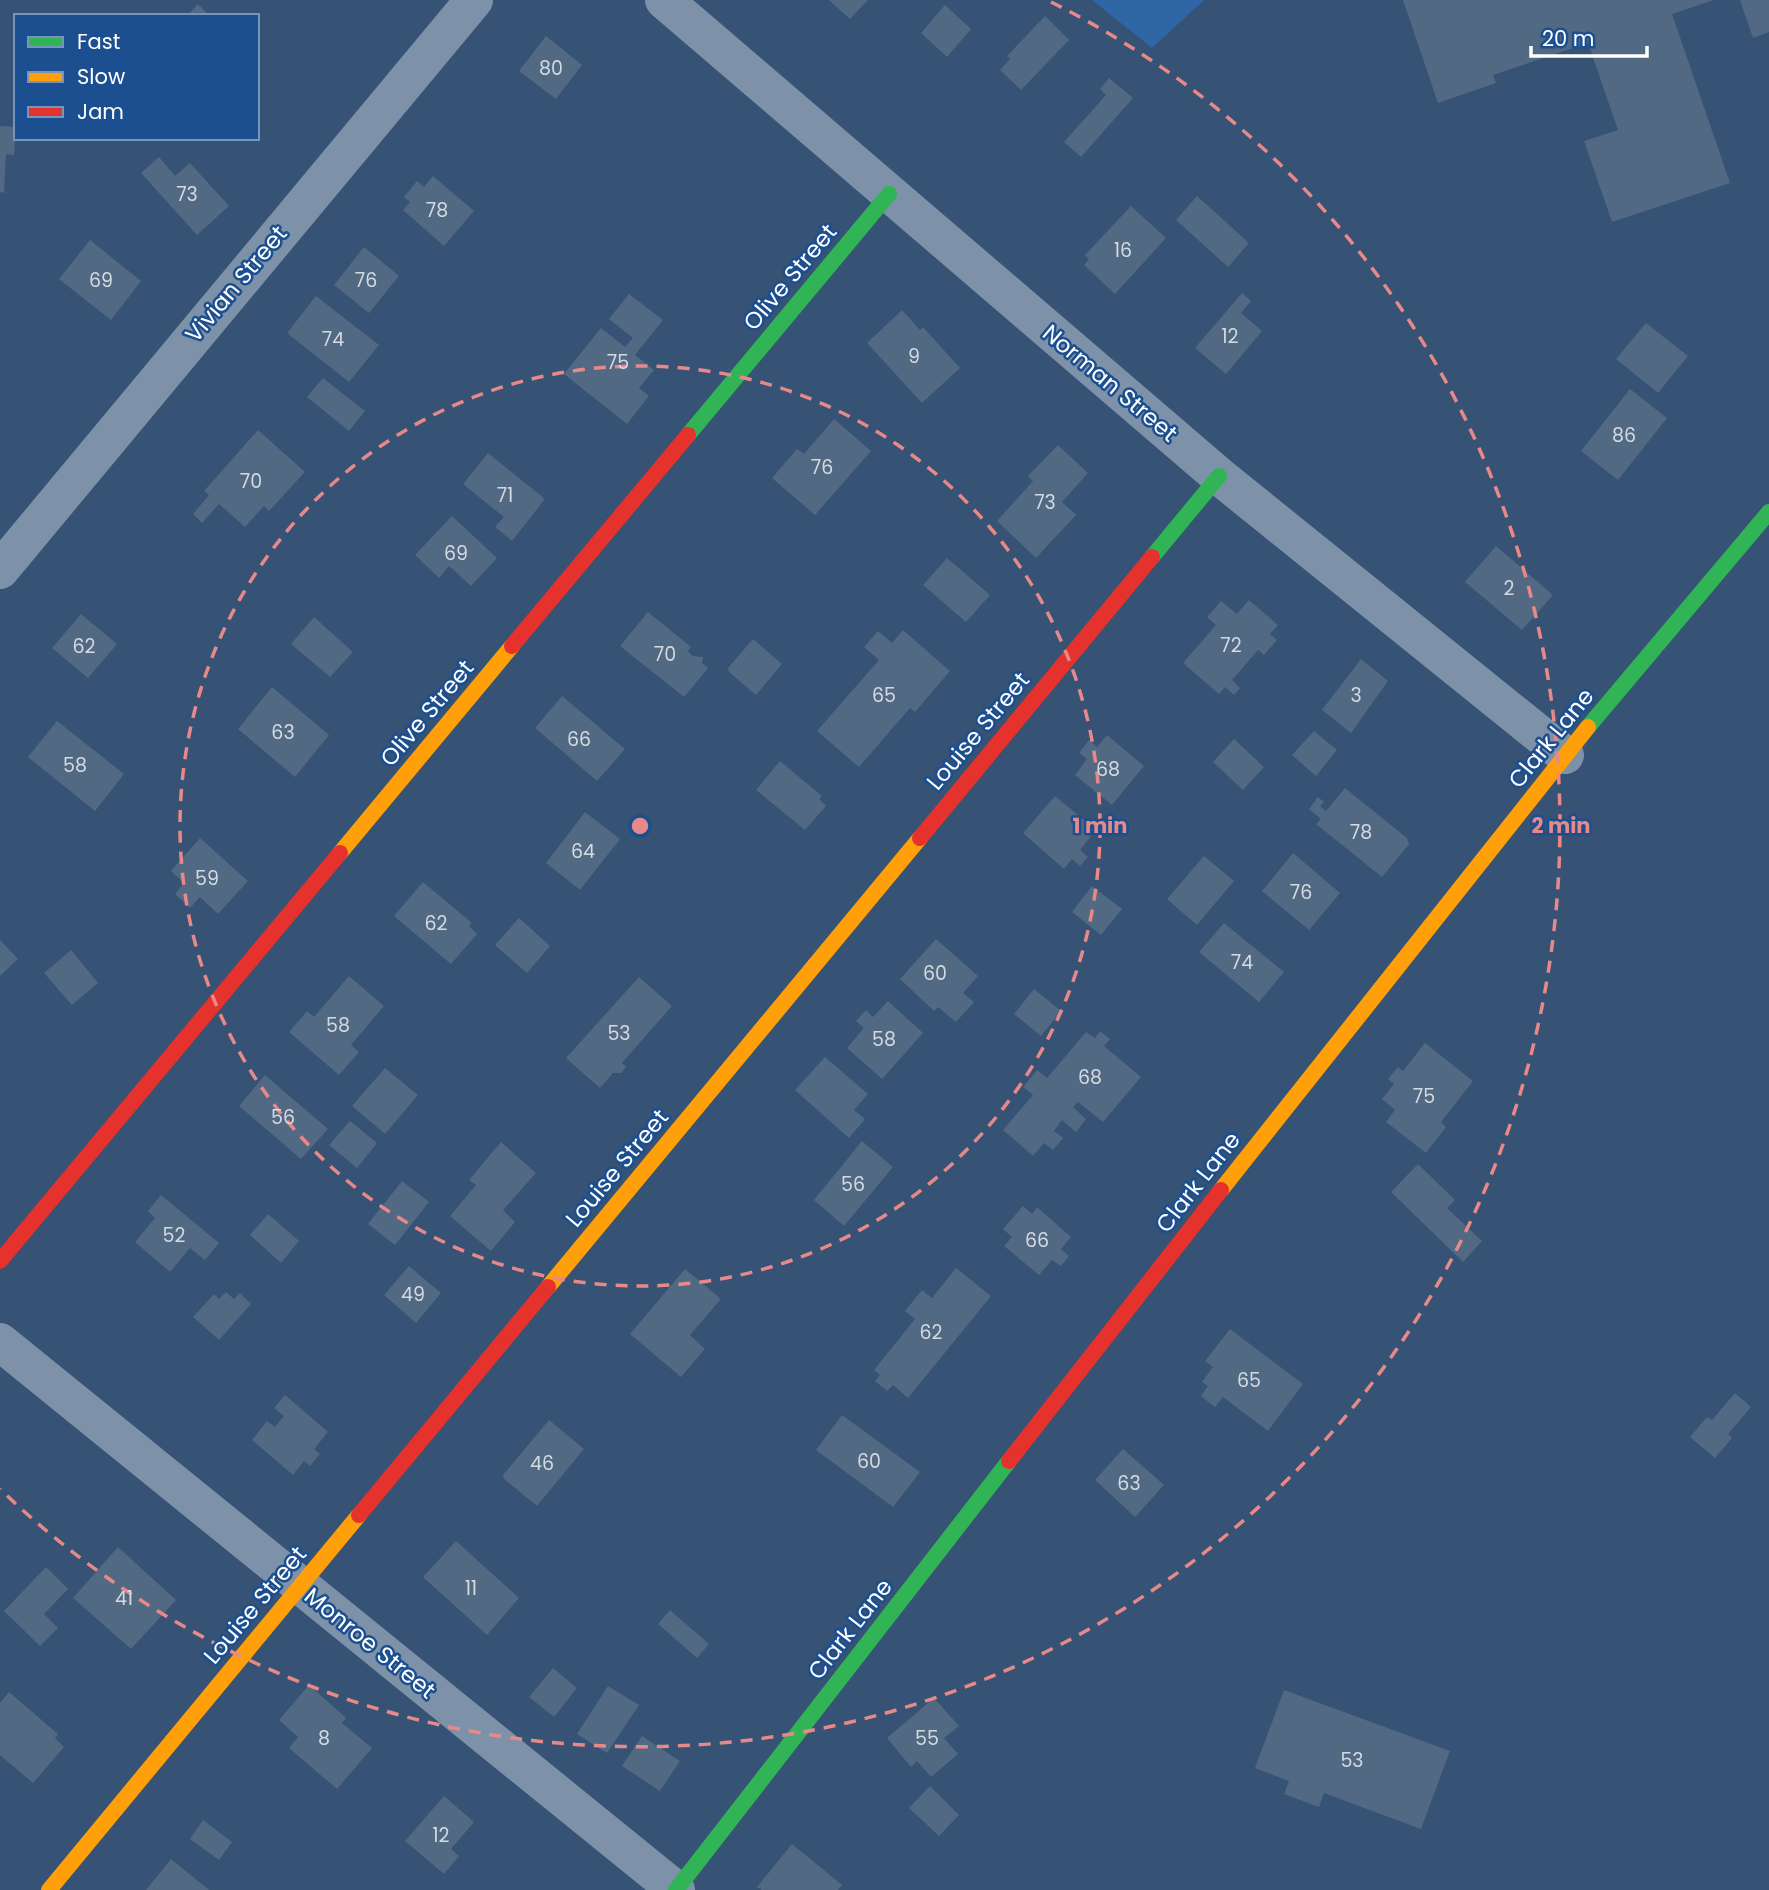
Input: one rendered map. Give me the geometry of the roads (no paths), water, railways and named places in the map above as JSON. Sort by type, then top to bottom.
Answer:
[{"type":"street","name":"Vivian Street","points":[[0,570],[474,0]]},
{"type":"street","name":"Norman Street","points":[[664,0],[1219,476],[1565,755]]},
{"type":"street","name":"Olive Street","points":[[0,1261],[889,194]]},
{"type":"street","name":"Louise Street","points":[[50,1890],[1219,476]]},
{"type":"street","name":"Clark Lane","points":[[676,1890],[1215,1196],[1565,755],[1769,512]]},
{"type":"street","name":"Monroe Street","points":[[0,1342],[676,1890]]}]
